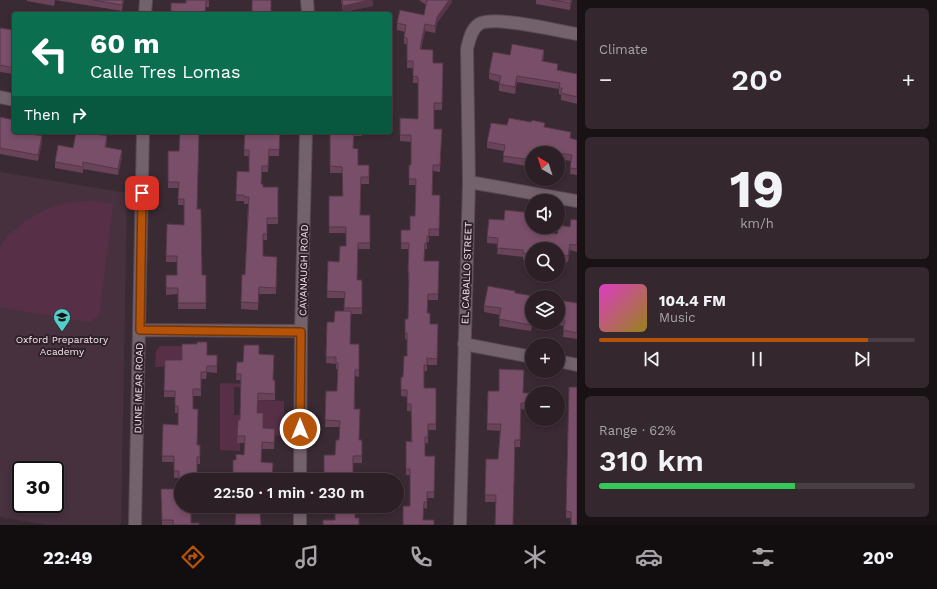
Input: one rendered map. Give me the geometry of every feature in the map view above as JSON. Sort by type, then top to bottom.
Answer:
[{"type":"street","points":[[145,12],[146,0]]},
{"type":"street","points":[[307,0],[308,12]]},
{"type":"street","name":"EL CABALLO STREET","points":[[460,525],[469,182],[468,49],[470,36],[478,24],[491,21],[506,22],[577,34]]},
{"type":"street","points":[[0,97],[12,100]]},
{"type":"street","name":"DUNE MEAR ROAD","points":[[136,525],[143,134]]},
{"type":"street","name":"CAVANAUGH ROAD","points":[[300,473],[301,332],[306,134]]},
{"type":"street","points":[[469,182],[577,201]]},
{"type":"street","points":[[140,330],[301,332]]},
{"type":"street","points":[[464,344],[525,356]]},
{"type":"street","points":[[565,362],[577,365]]},
{"type":"street","points":[[300,513],[300,525]]},
{"type":"shaded area","name":"Oxford Preparatory Academy","points":[[0,172],[127,193],[121,525],[48,525],[0,517]]},
{"type":"shaded area","points":[[91,201],[113,204],[99,315],[90,322],[0,307],[0,246],[9,235],[25,221],[47,209],[67,203]]},
{"type":"shaded area","points":[[160,346],[184,346],[182,366],[155,367],[156,351]]},
{"type":"shaded area","points":[[220,383],[259,384],[260,388],[234,387],[234,415],[257,416],[258,400],[284,401],[284,436],[263,435],[238,443],[240,443],[240,451],[220,450]]},
{"type":"building","points":[[93,0],[123,0],[122,5]]},
{"type":"building","points":[[186,0],[209,0],[206,1],[205,12],[171,12],[171,3],[186,3]]},
{"type":"building","points":[[252,0],[271,0],[271,12],[252,12]]},
{"type":"building","points":[[342,0],[369,0],[343,6]]},
{"type":"building","points":[[427,0],[449,0],[437,17],[435,26],[425,24],[420,49],[433,50],[433,63],[443,63],[442,103],[434,103],[434,129],[442,129],[440,165],[433,165],[432,195],[440,195],[439,229],[429,229],[427,243],[425,243],[424,261],[439,261],[438,294],[428,294],[427,313],[430,313],[430,324],[438,324],[437,359],[427,358],[427,365],[424,365],[424,388],[436,388],[436,424],[428,424],[428,437],[425,437],[425,456],[435,456],[434,492],[427,492],[427,502],[424,502],[423,520],[434,520],[434,525],[403,525],[404,506],[410,506],[410,469],[406,469],[406,441],[412,442],[411,404],[407,404],[407,390],[401,390],[404,356],[407,356],[407,333],[405,333],[405,319],[408,319],[409,243],[401,243],[401,230],[410,230],[410,216],[415,216],[416,179],[409,179],[409,165],[411,165],[411,135],[400,135],[400,118],[418,119],[418,77],[413,76],[413,61],[407,61],[407,38],[404,37],[406,25],[397,23],[400,10],[424,15]]},
{"type":"building","points":[[551,0],[571,0],[570,3]]},
{"type":"building","points":[[0,28],[12,30],[12,68],[0,65]]},
{"type":"building","points":[[512,44],[544,50],[542,61],[558,64],[557,70],[577,74],[577,97],[561,93],[562,88],[559,88],[560,83],[517,76],[515,87],[499,84],[501,76],[489,73],[493,52],[510,55]]},
{"type":"building","points":[[0,117],[12,120],[12,134],[31,134],[42,136],[38,155],[0,148]]},
{"type":"building","points":[[509,118],[531,122],[532,120],[545,123],[544,127],[571,132],[570,138],[577,140],[577,169],[570,168],[572,155],[565,154],[565,146],[525,146],[525,159],[503,156],[505,145],[487,142],[491,123],[507,125]]},
{"type":"building","points":[[76,134],[96,134],[107,136],[105,147],[122,150],[118,169],[83,162],[83,167],[55,162],[58,145],[73,148]]},
{"type":"building","points":[[180,134],[199,134],[197,209],[201,209],[202,275],[206,275],[206,303],[178,303],[178,288],[166,288],[166,275],[177,275],[177,256],[166,256],[167,224],[184,225],[184,199],[178,199],[179,182],[168,182],[168,151],[179,151]]},
{"type":"building","points":[[245,134],[280,134],[279,150],[269,149],[268,166],[262,166],[261,184],[263,184],[263,187],[278,187],[278,218],[267,218],[267,234],[263,234],[263,256],[277,257],[276,288],[259,287],[258,303],[241,302],[242,274],[245,275],[249,197],[244,197],[244,195],[236,195],[237,171],[249,172],[249,150],[244,150]]},
{"type":"building","points":[[330,134],[354,134],[353,148],[358,149],[358,165],[369,165],[369,177],[361,177],[360,215],[370,215],[370,243],[358,243],[357,280],[362,280],[362,308],[344,308],[345,292],[327,291],[328,261],[339,262],[340,246],[346,246],[346,227],[329,227],[329,196],[343,196],[342,167],[330,166]]},
{"type":"building","points":[[505,210],[525,212],[525,234],[565,234],[565,226],[570,227],[571,219],[577,220],[577,245],[570,244],[568,256],[565,255],[565,242],[525,242],[525,253],[523,253],[523,250],[497,248],[498,238],[487,237],[489,219],[504,220]]},
{"type":"building","points":[[488,286],[515,291],[515,293],[525,295],[525,324],[499,319],[501,308],[484,306]]},
{"type":"building","points":[[565,301],[577,303],[577,333],[563,330],[565,330]]},
{"type":"building","points":[[335,311],[351,311],[350,344],[359,344],[359,370],[355,370],[354,409],[360,409],[359,440],[362,440],[362,456],[353,456],[353,473],[324,473],[324,455],[335,455],[336,440],[339,440],[340,421],[325,420],[326,391],[337,391],[338,363],[336,363],[336,357],[326,357],[327,322],[334,322]]},
{"type":"building","points":[[197,342],[207,342],[207,355],[217,355],[217,366],[207,366],[206,372],[201,372],[201,389],[193,389],[193,409],[198,409],[197,445],[200,445],[200,457],[197,457],[197,473],[179,473],[179,471],[174,471],[174,456],[162,456],[163,424],[178,425],[178,406],[175,406],[175,391],[164,391],[165,360],[182,360],[182,344],[197,344]]},
{"type":"building","points":[[244,345],[259,345],[259,354],[274,355],[273,380],[275,380],[275,394],[258,393],[257,413],[263,413],[263,428],[275,429],[274,443],[262,442],[261,462],[273,463],[272,473],[233,473],[233,460],[236,460],[236,454],[244,455],[245,436],[237,436],[238,420],[240,420],[241,374],[236,374],[237,362],[243,362]]},
{"type":"building","points":[[499,369],[524,370],[523,393],[525,393],[525,403],[521,403],[520,440],[515,440],[513,525],[495,525],[496,495],[485,495],[486,459],[498,459],[501,424],[487,424],[488,391],[499,391]]},
{"type":"building","points":[[569,387],[577,387],[577,525],[571,525],[571,512],[566,511]]},
{"type":"building","points":[[161,489],[174,489],[174,513],[191,513],[191,523],[199,523],[199,525],[173,525],[173,520],[162,520]]},
{"type":"building","points":[[236,513],[260,513],[261,525],[235,525]]},
{"type":"building","points":[[335,513],[355,513],[355,518],[359,518],[359,525],[323,525],[323,520],[335,520]]},
{"type":"place","name":"Oxford Preparatory Academy","points":[[62,332]]},
{"type":"route","points":[[142,193],[140,330],[301,332],[300,429]]}]
